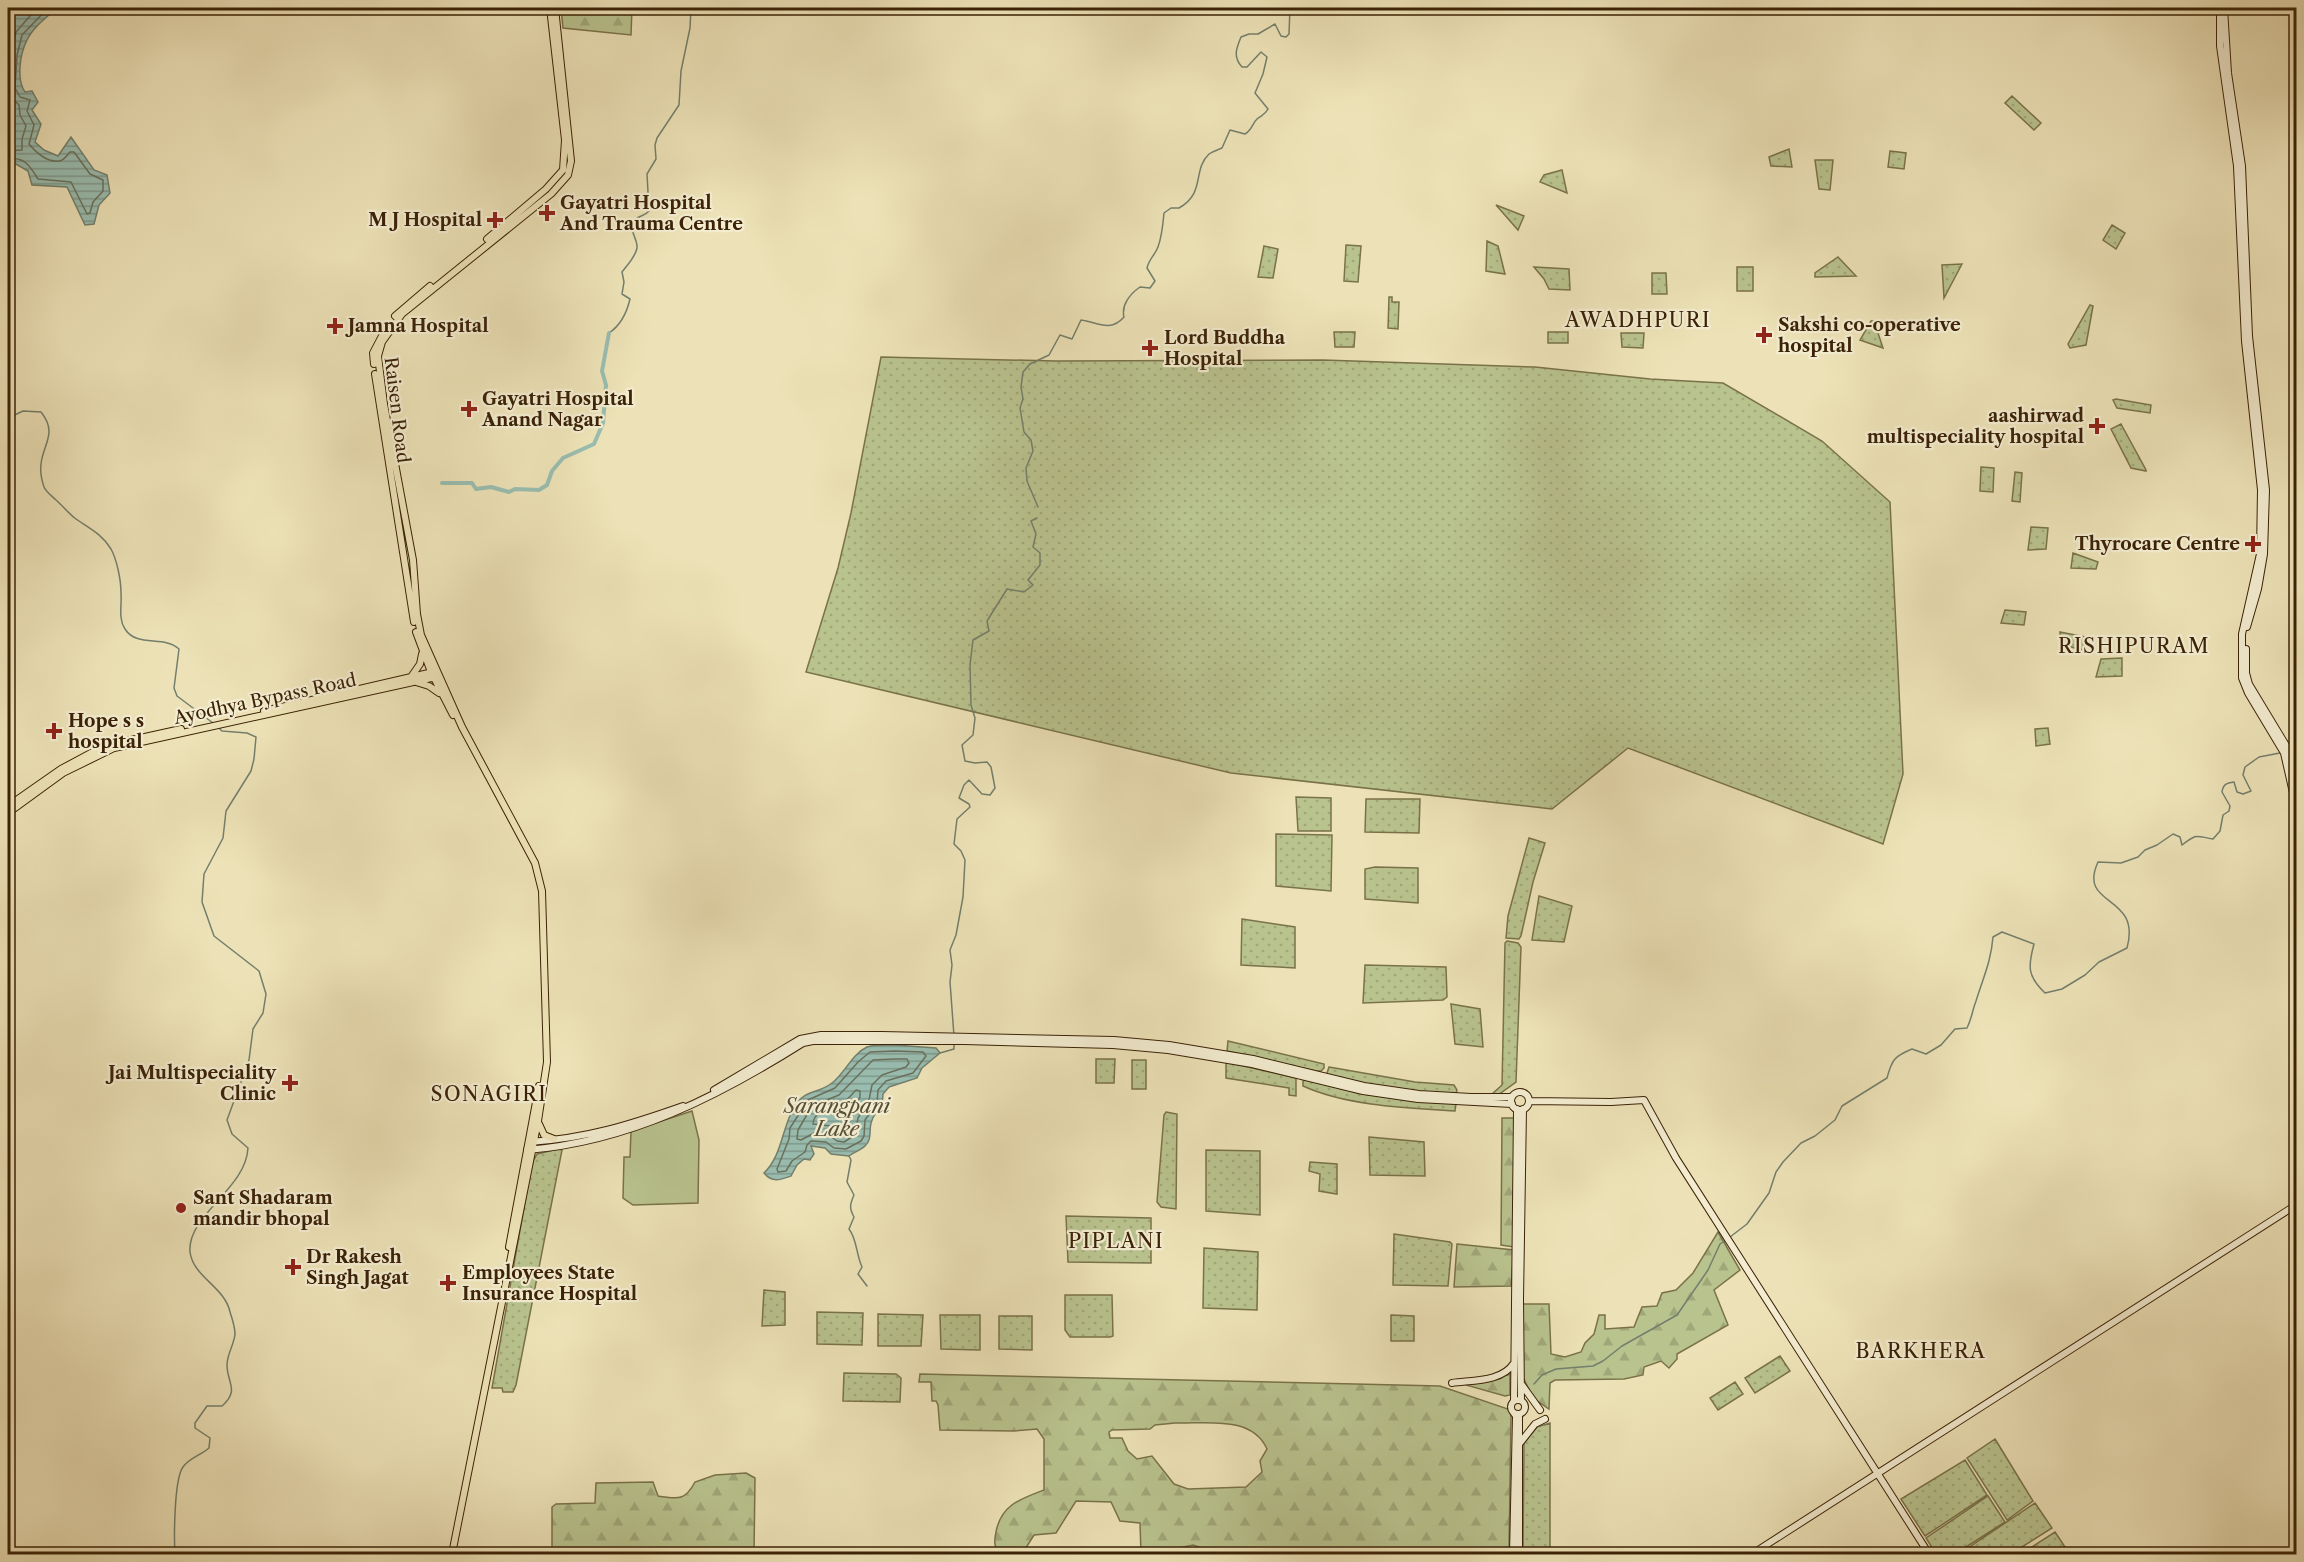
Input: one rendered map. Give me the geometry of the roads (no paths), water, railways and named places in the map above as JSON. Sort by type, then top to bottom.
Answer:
[{"type":"main road","name":"Raisen Road","points":[[435,674],[421,636],[417,614],[413,562],[384,404],[378,356],[382,342],[402,314],[551,194],[568,175],[571,161],[552,8]]},
{"type":"main road","name":"Raisen Road","points":[[435,674],[416,634],[373,353],[386,328],[399,311],[546,189],[562,170],[565,140],[552,8]]},
{"type":"main road","points":[[2220,8],[2221,55],[2237,166],[2245,341],[2261,490],[2260,554],[2242,634],[2242,678],[2248,693],[2282,743]]},
{"type":"main road","points":[[2224,8],[2224,46],[2242,166],[2249,336],[2266,490],[2264,554],[2246,636],[2246,674],[2251,688],[2282,743],[2296,783]]},
{"type":"main road","points":[[405,564],[413,562]]},
{"type":"main road","points":[[422,650],[420,664],[412,679],[429,686],[442,695]]},
{"type":"main road","points":[[435,674],[442,695],[531,865],[539,892],[543,1062],[530,1150],[451,1554]]},
{"type":"main road","points":[[435,674],[535,863],[542,891],[547,1062],[538,1121],[531,1142]]},
{"type":"main road","name":"Ayodhya Bypass Road","points":[[8,806],[62,769],[104,746],[435,674]]},
{"type":"main road","name":"Ayodhya Bypass Road","points":[[8,813],[63,773],[105,751],[129,742]]},
{"type":"main road","points":[[2286,752],[2296,806]]},
{"type":"main road","points":[[530,1150],[615,1132],[698,1103],[807,1041],[1114,1040],[1169,1045],[1253,1059],[1364,1086],[1419,1094],[1471,1097],[1516,1105],[1527,1106],[1529,1101]]},
{"type":"main road","points":[[1519,1554],[1520,1444],[1516,1413],[1511,1406],[1518,1401],[1520,1382],[1516,1105],[1521,1092],[1526,1094],[1529,1101]]},
{"type":"main road","points":[[1529,1101],[1644,1100],[1676,1158],[1929,1554]]},
{"type":"main road","points":[[538,1121],[544,1135],[554,1139]]},
{"type":"main road","points":[[531,1142],[615,1132]]},
{"type":"main road","points":[[1752,1554],[2296,1205]]},
{"type":"main road","points":[[1516,1413],[1525,1408],[1518,1401],[1514,1363],[1518,1299]]},
{"type":"main road","points":[[1452,1383],[1497,1376],[1510,1370],[1514,1363]]},
{"type":"main road","points":[[1520,1382],[1540,1410]]},
{"type":"main road","points":[[1514,1554],[1516,1413]]},
{"type":"main road","points":[[1520,1444],[1528,1431],[1545,1419]]},
{"type":"water","points":[[8,8],[57,8],[36,27],[27,40],[21,59],[22,87],[25,92],[32,91],[38,102],[32,110],[41,124],[35,142],[44,150],[58,156],[71,137],[94,170],[107,175],[110,193],[99,205],[94,224],[85,225],[67,187],[32,185],[28,171],[16,164],[8,164]]},
{"type":"water","name":"Sarangpani Lake","points":[[895,1045],[936,1048],[940,1053],[922,1068],[917,1078],[889,1087],[883,1094],[882,1104],[872,1119],[869,1138],[865,1146],[849,1156],[831,1154],[825,1148],[811,1146],[814,1154],[810,1160],[804,1159],[797,1165],[791,1176],[776,1180],[764,1173],[775,1158],[790,1115],[798,1101],[807,1094],[832,1083],[857,1054],[867,1047]]},
{"type":"waterway","points":[[609,333],[623,318],[630,299],[622,294],[624,282],[622,272],[633,258],[637,248],[632,225],[637,218],[649,211],[647,174],[656,159],[657,138],[679,105],[681,71],[690,28],[691,8]]},
{"type":"waterway","points":[[1038,507],[1027,481],[1026,468],[1033,451],[1031,440],[1024,432],[1020,408],[1023,399],[1021,387],[1023,372],[1030,364],[1049,355],[1060,335],[1072,339],[1081,320],[1108,326],[1119,322],[1124,317],[1125,304],[1133,293],[1140,287],[1150,288],[1155,281],[1147,268],[1157,250],[1164,213],[1171,208],[1179,208],[1193,195],[1204,160],[1209,154],[1222,148],[1230,130],[1245,134],[1268,109],[1255,93],[1267,57],[1261,52],[1247,67],[1242,67],[1237,60],[1236,53],[1241,37],[1258,34],[1275,24],[1281,36],[1286,37],[1289,34],[1290,8]]},
{"type":"waterway","points":[[442,483],[472,483],[476,489],[491,487],[509,492],[515,489],[539,490],[547,485],[552,471],[563,458],[594,444],[603,423],[606,385],[602,371],[609,333]]},
{"type":"waterway","points":[[8,418],[23,411],[41,412],[46,419],[49,432],[41,467],[45,489],[73,517],[104,539],[113,554],[118,570],[121,588],[121,616],[125,629],[136,638],[166,643],[179,649],[174,688],[177,696],[213,723]]},
{"type":"waterway","points":[[954,1036],[950,950],[956,935],[963,897],[965,860],[961,851],[954,844],[957,819],[970,807],[959,798],[964,785],[969,780],[982,794],[990,795],[995,788],[991,767],[987,762],[965,761],[962,745],[973,735],[975,718],[971,705],[970,665],[973,640],[989,631],[987,621],[1007,589],[1024,592],[1033,585],[1028,580],[1040,565],[1040,553],[1033,547],[1036,534],[1031,521],[1037,518]]},
{"type":"waterway","points":[[175,1554],[175,1509],[180,1474],[188,1461],[209,1448],[210,1438],[195,1428],[195,1423],[207,1406],[222,1406],[230,1395],[227,1361],[235,1334],[227,1303],[192,1261],[190,1252],[192,1239],[198,1226],[238,1176],[245,1163],[248,1148],[232,1134],[227,1120],[249,1060],[253,1029],[263,1013],[266,994],[259,971],[214,936],[202,902],[204,874],[223,838],[226,811],[251,771],[254,759],[256,737],[247,733],[222,731],[219,728]]},
{"type":"waterway","points":[[2290,748],[2296,746]]},
{"type":"waterway","points":[[1730,1237],[1747,1224],[1769,1193],[1776,1172],[1783,1162],[1801,1143],[1815,1136],[1835,1120],[1842,1106],[1887,1078],[1898,1056],[1912,1049],[1926,1054],[1941,1045],[1955,1029],[1967,1028],[1989,962],[1993,937],[2002,932],[2034,944],[2030,970],[2035,981],[2045,993],[2062,989],[2085,975],[2099,962],[2127,948],[2129,930],[2126,918],[2096,887],[2094,877],[2098,862],[2121,863],[2138,857],[2145,850],[2173,834],[2180,837],[2182,845],[2197,836],[2213,839],[2220,831],[2223,815],[2229,811],[2230,806],[2222,792],[2224,786],[2234,782],[2237,792],[2243,794],[2251,791],[2243,775],[2245,767],[2259,757],[2280,753]]},
{"type":"waterway","points":[[940,1053],[954,1049],[954,1043]]},
{"type":"waterway","points":[[849,1156],[851,1160],[847,1182],[854,1195],[851,1206],[854,1217],[849,1229],[854,1237],[862,1267],[858,1274],[867,1286]]},
{"type":"waterway","points":[[1534,1384],[1542,1375],[1556,1369],[1593,1366],[1622,1346],[1677,1315],[1708,1270],[1720,1244],[1726,1240]]},
{"type":"place","name":"Gayatri Hospital And Trauma Centre","points":[[547,213]]},
{"type":"place","name":"M J Hospital","points":[[495,220]]},
{"type":"place","name":"Jamna Hospital","points":[[335,326]]},
{"type":"place","name":"Sakshi co-operative hospital","points":[[1764,335]]},
{"type":"place","name":"Lord Buddha Hospital","points":[[1150,348]]},
{"type":"place","name":"Gayatri Hospital Anand Nagar","points":[[469,409]]},
{"type":"place","name":"aashirwad multispeciality hospital","points":[[2097,426]]},
{"type":"place","name":"Thyrocare Centre","points":[[2253,544]]},
{"type":"place","name":"Hope s s hospital","points":[[54,731]]},
{"type":"place","name":"Jai Multispeciality Clinic","points":[[290,1083]]},
{"type":"place","name":"Sant Shadaram mandir bhopal","points":[[181,1208]]},
{"type":"place","name":"Dr Rakesh Singh Jagat","points":[[293,1267]]},
{"type":"place","name":"Employees State Insurance Hospital","points":[[448,1283]]},
{"type":"district","name":"AWADHPURI","points":[[1638,320]]},
{"type":"district","name":"RISHIPURAM","points":[[2134,646]]},
{"type":"district","name":"SONAGIRI","points":[[489,1094]]},
{"type":"district","name":"PIPLANI","points":[[1116,1241]]},
{"type":"district","name":"BARKHERA","points":[[1921,1351]]}]
